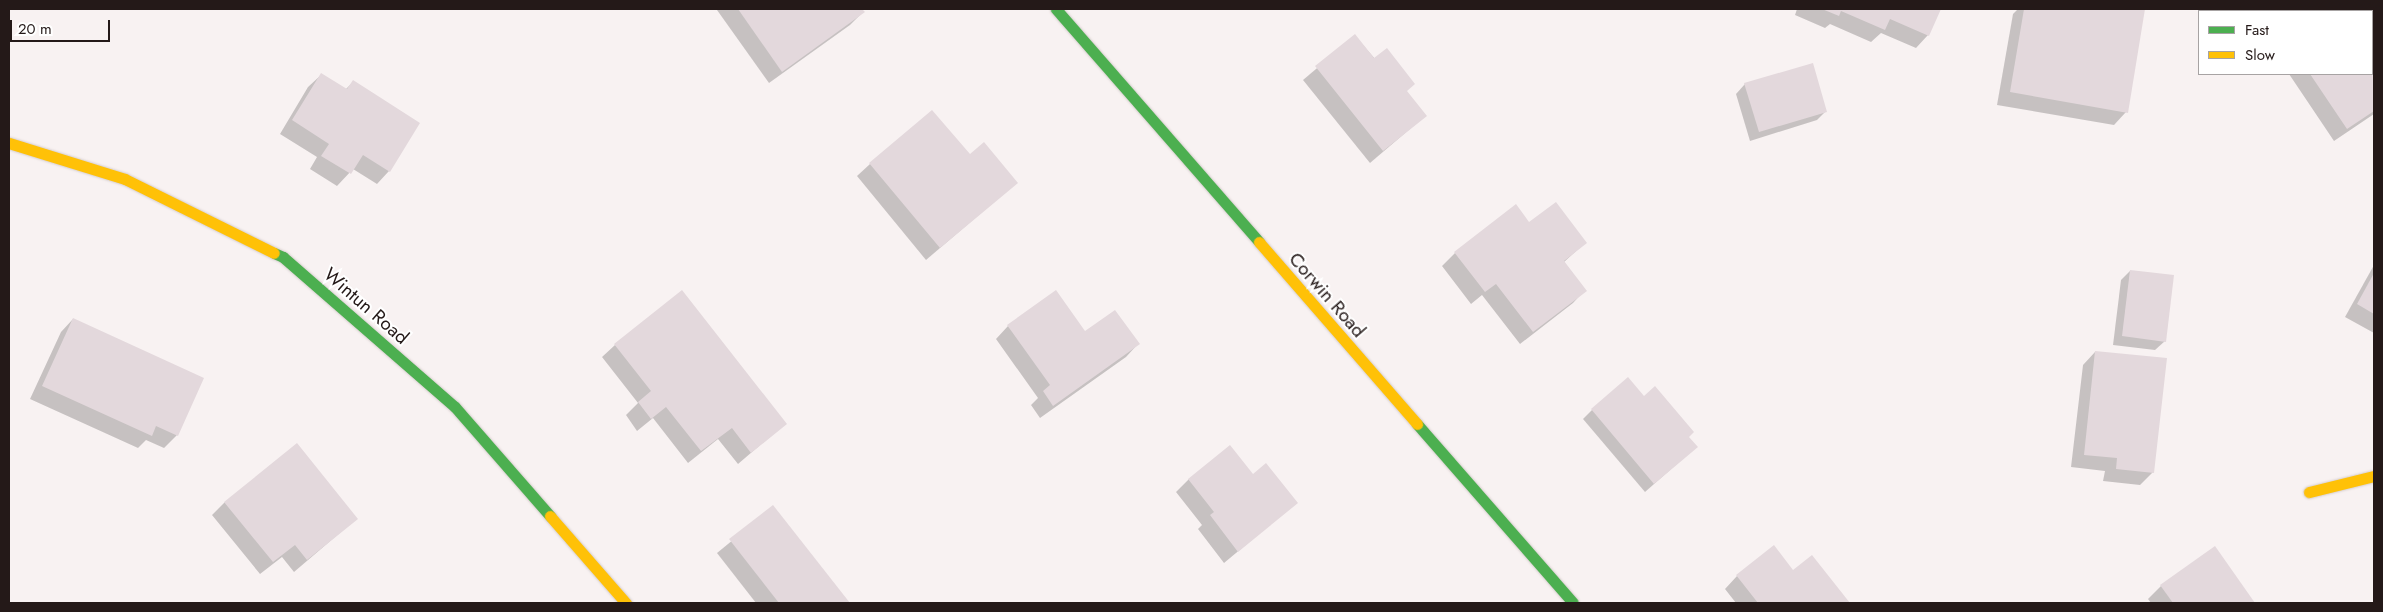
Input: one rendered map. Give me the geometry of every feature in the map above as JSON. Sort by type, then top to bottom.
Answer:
[{"type":"street","name":"Corwin Road","points":[[1056,9],[1572,603]]},
{"type":"street","name":"Wintun Road","points":[[9,143],[125,179],[284,257],[455,407],[626,603]]},
{"type":"street","points":[[2309,492],[2374,476]]},
{"type":"building","points":[[738,9],[862,9],[865,12],[782,72]]},
{"type":"building","points":[[1822,9],[1941,9],[1929,36],[1890,19],[1885,30],[1841,11],[1839,16]]},
{"type":"building","points":[[2024,9],[2145,9],[2128,113],[2010,92]]},
{"type":"building","points":[[2374,9],[2374,111],[2347,129],[2311,75],[2373,75],[2373,10],[2292,10]]},
{"type":"building","points":[[1355,34],[1374,58],[1387,48],[1415,84],[1407,91],[1427,116],[1383,151],[1315,66]]},
{"type":"building","points":[[1813,63],[1827,112],[1759,132],[1744,83]]},
{"type":"building","points":[[321,73],[347,89],[353,80],[420,123],[390,172],[363,155],[351,174],[321,156],[329,144],[292,120]]},
{"type":"building","points":[[932,110],[970,154],[984,142],[1018,183],[940,248],[869,163]]},
{"type":"building","points":[[1556,202],[1587,243],[1564,261],[1587,291],[1533,332],[1496,284],[1485,292],[1454,252],[1516,204],[1529,222]]},
{"type":"building","points":[[2130,270],[2174,275],[2166,342],[2122,336]]},
{"type":"building","points":[[2374,273],[2374,314],[2357,304]]},
{"type":"building","points":[[682,290],[787,424],[751,453],[732,428],[701,451],[666,407],[651,419],[638,402],[651,391],[614,344]]},
{"type":"building","points":[[1056,290],[1085,331],[1115,310],[1140,344],[1053,406],[1043,391],[1050,385],[1007,325]]},
{"type":"building","points":[[73,318],[204,378],[178,436],[156,426],[152,436],[42,386]]},
{"type":"building","points":[[2095,351],[2167,358],[2154,473],[2116,469],[2117,458],[2084,455]]},
{"type":"building","points":[[1628,377],[1644,396],[1655,386],[1694,432],[1689,437],[1698,447],[1654,484],[1591,409]]},
{"type":"building","points":[[297,443],[358,519],[307,560],[295,545],[273,562],[224,502]]},
{"type":"building","points":[[1230,445],[1253,474],[1266,463],[1298,503],[1238,552],[1210,515],[1214,512],[1188,479]]},
{"type":"building","points":[[773,505],[850,603],[779,603],[729,539]]},
{"type":"building","points":[[1774,545],[1793,570],[1812,555],[1850,603],[1758,603],[1736,575]]},
{"type":"building","points":[[2215,546],[2255,603],[2173,603],[2160,585]]},
{"type":"traffic: fast","points":[[1056,9],[1259,242]]},
{"type":"traffic: fast","points":[[274,253],[283,257],[455,407],[550,516]]},
{"type":"traffic: fast","points":[[1417,424],[1573,603]]},
{"type":"traffic: slow","points":[[9,143],[125,179],[274,253]]},
{"type":"traffic: slow","points":[[1259,242],[1417,424]]},
{"type":"traffic: slow","points":[[2309,492],[2374,476]]},
{"type":"traffic: slow","points":[[550,516],[626,603]]}]
